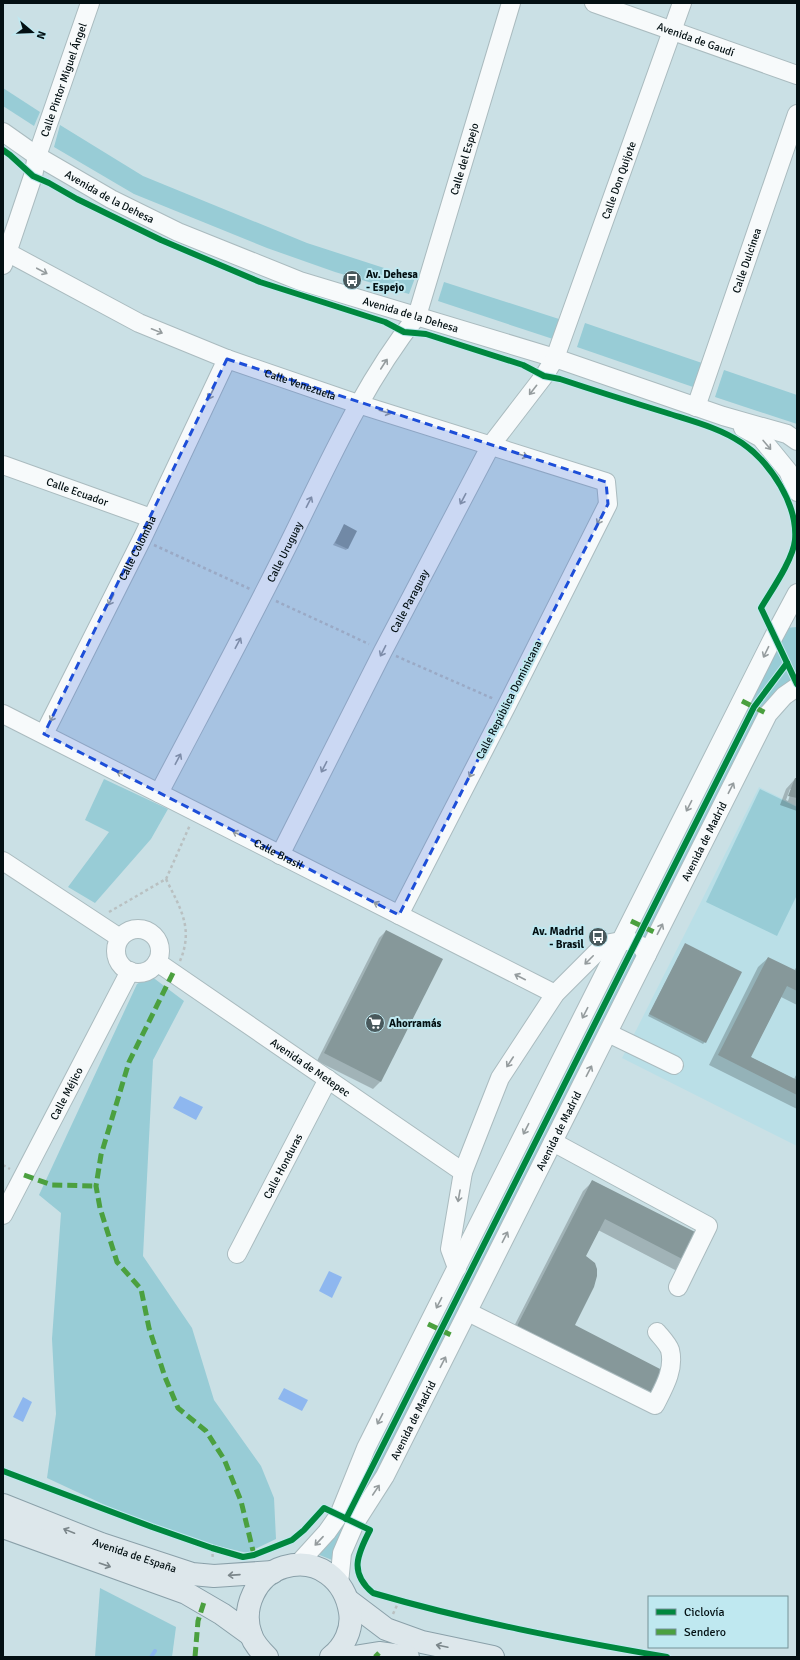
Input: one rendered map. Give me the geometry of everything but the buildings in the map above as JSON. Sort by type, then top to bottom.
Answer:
[{"type":"main road","name":"Avenida de España","points":[[3,1505],[101,1544],[192,1574],[214,1576],[272,1572]]},
{"type":"main road","name":"Avenida de España","points":[[3,1527],[186,1593],[222,1614],[251,1635]]},
{"type":"main road","points":[[267,1657],[257,1647],[251,1635],[247,1621],[248,1607],[253,1593],[261,1581],[272,1572],[284,1567],[309,1565],[330,1575],[344,1592],[386,1629],[422,1642],[493,1657]]},
{"type":"main road","points":[[331,1657],[344,1642],[350,1629],[351,1615],[344,1592]]},
{"type":"main road","points":[[354,1657],[379,1653],[408,1657]]},
{"type":"street","name":"Calle Pintor Miguel Ángel","points":[[4,256],[33,176],[37,156],[90,3]]},
{"type":"street","name":"Calle del Espejo","points":[[417,316],[511,3]]},
{"type":"street","name":"Avenida de Gaudí","points":[[594,3],[797,75]]},
{"type":"street","name":"Calle Don Quijote","points":[[555,358],[682,3]]},
{"type":"street","name":"Calle Dulcinea","points":[[696,406],[797,114]]},
{"type":"street","name":"Avenida de la Dehesa","points":[[3,132],[37,156],[111,199],[178,232],[300,281],[555,358],[723,416],[787,434],[797,441]]},
{"type":"street","name":"Calle Venezuela","points":[[4,256],[139,323],[227,359],[358,404],[606,482]]},
{"type":"street","name":"Calle Uruguay","points":[[160,793],[263,595],[358,404],[404,332],[417,316]]},
{"type":"street","name":"Calle Paraguay","points":[[280,855],[383,651],[491,445],[544,376],[555,358]]},
{"type":"street","name":"Calle Colombia","points":[[44,734],[142,540],[151,518],[227,359]]},
{"type":"street","name":"Avenida de la Dehesa","points":[[723,416],[761,438],[788,471],[797,492]]},
{"type":"street","name":"Calle Ecuador","points":[[3,465],[151,518]]},
{"type":"street","name":"Calle República Dominicana","points":[[399,915],[608,504],[606,482]]},
{"type":"street","points":[[297,1565],[327,1532],[339,1515],[366,1448],[797,593]]},
{"type":"street","name":"Avenida de Madrid","points":[[344,1592],[342,1553],[355,1523],[385,1476],[768,714],[784,696],[797,687]]},
{"type":"street","name":"Calle Brasil","points":[[3,714],[555,994]]},
{"type":"street","points":[[3,861],[120,938]]},
{"type":"street","points":[[139,928],[147,930],[158,940],[160,955],[157,962],[152,968],[145,972],[137,973],[124,968],[116,957],[117,944],[120,938],[125,932],[132,929],[139,928]]},
{"type":"street","points":[[488,1272],[474,1274],[464,1273],[457,1268],[450,1249],[463,1172],[500,1078],[555,994],[605,944],[621,941],[636,943],[641,946],[647,955]]},
{"type":"street","name":"Avenida de Metepec","points":[[157,962],[463,1172]]},
{"type":"street","name":"Calle Méjico","points":[[3,1215],[130,971]]},
{"type":"street","points":[[608,1033],[674,1064]]},
{"type":"street","name":"Calle Honduras","points":[[237,1254],[328,1079]]},
{"type":"street","points":[[553,1142],[708,1226],[678,1288]]},
{"type":"street","points":[[468,1312],[655,1406],[669,1376],[670,1361],[670,1350],[657,1332]]},
{"type":"path","points":[[142,540],[383,651],[507,705]]},
{"type":"path","points":[[99,924],[107,914],[166,879],[196,812]]},
{"type":"path","points":[[166,879],[185,922],[186,935],[183,953],[173,973]]},
{"type":"path","points":[[204,1546],[218,1550]]},
{"type":"path","points":[[390,1620],[396,1600],[406,1602]]},
{"type":"highlighted area","points":[[227,359],[606,482],[608,504],[399,915],[44,734]]},
{"type":"shaded area","points":[[3,88],[40,112],[34,126],[3,106]]},
{"type":"shaded area","points":[[60,125],[143,176],[307,243],[415,278],[409,294],[335,272],[267,248],[134,194],[54,147]]},
{"type":"shaded area","points":[[444,282],[559,319],[553,339],[438,301]]},
{"type":"shaded area","points":[[585,323],[702,363],[693,387],[577,347]]},
{"type":"shaded area","points":[[724,370],[797,395],[797,424],[715,397]]},
{"type":"shaded area","points":[[797,627],[797,680],[789,683],[378,1474],[346,1525],[332,1560],[317,1554],[372,1453],[785,628]]},
{"type":"shaded area","points":[[104,779],[168,809],[151,839],[95,903],[68,887],[109,832],[85,820]]},
{"type":"shaded area","points":[[759,787],[797,806],[797,1146],[622,1058]]},
{"type":"shaded area","points":[[760,789],[797,807],[797,895],[777,936],[706,902]]},
{"type":"shaded area","points":[[151,976],[184,1001],[153,1060],[143,1256],[192,1328],[214,1400],[261,1466],[274,1498],[276,1539],[247,1553],[201,1542],[120,1512],[47,1478],[56,1414],[52,1339],[61,1213],[39,1195],[137,984]]},
{"type":"shaded area","points":[[100,1588],[176,1627],[172,1657],[95,1657]]},
{"type":"water","points":[[180,1096],[203,1107],[196,1120],[173,1108]]},
{"type":"water","points":[[329,1271],[342,1277],[332,1298],[319,1291]]},
{"type":"water","points":[[284,1388],[308,1400],[302,1411],[278,1399]]},
{"type":"water","points":[[23,1397],[32,1402],[23,1422],[13,1417]]},
{"type":"waterway","points":[[151,1657],[155,1651]]},
{"type":"marked path","points":[[742,701],[768,714]]},
{"type":"marked path","points":[[631,921],[658,934]]},
{"type":"marked path","points":[[173,973],[129,1062],[101,1155],[96,1186],[100,1208],[117,1262],[141,1289],[149,1328],[165,1377],[178,1408],[206,1431],[224,1459],[241,1501],[254,1555]]},
{"type":"marked path","points":[[24,1175],[52,1185],[96,1186]]},
{"type":"marked path","points":[[428,1324],[455,1337]]},
{"type":"marked path","points":[[195,1657],[198,1621],[204,1602]]},
{"type":"marked path","points":[[375,1657],[379,1653]]},
{"type":"cycle path","points":[[3,150],[33,176],[49,183],[77,199],[161,240],[260,282],[385,322],[404,332],[426,334],[523,365],[544,376],[560,379],[696,422],[725,433],[742,443],[753,451],[772,473],[787,499],[792,513],[795,527],[795,540],[793,548],[786,566],[761,608],[797,684]]},
{"type":"cycle path","points":[[346,1519],[754,707],[787,663]]},
{"type":"cycle path","points":[[3,1471],[152,1527],[243,1557],[254,1555],[292,1540],[304,1530],[324,1508],[370,1530],[359,1556],[358,1571],[365,1586],[373,1593],[482,1621],[593,1644],[667,1657]]},
{"type":"place","name":"Av. Dehesa - Espejo","points":[[352,280]]},
{"type":"place","name":"Av. Madrid - Brasil","points":[[598,937]]},
{"type":"place","name":"Ahorramás","points":[[375,1023]]}]
